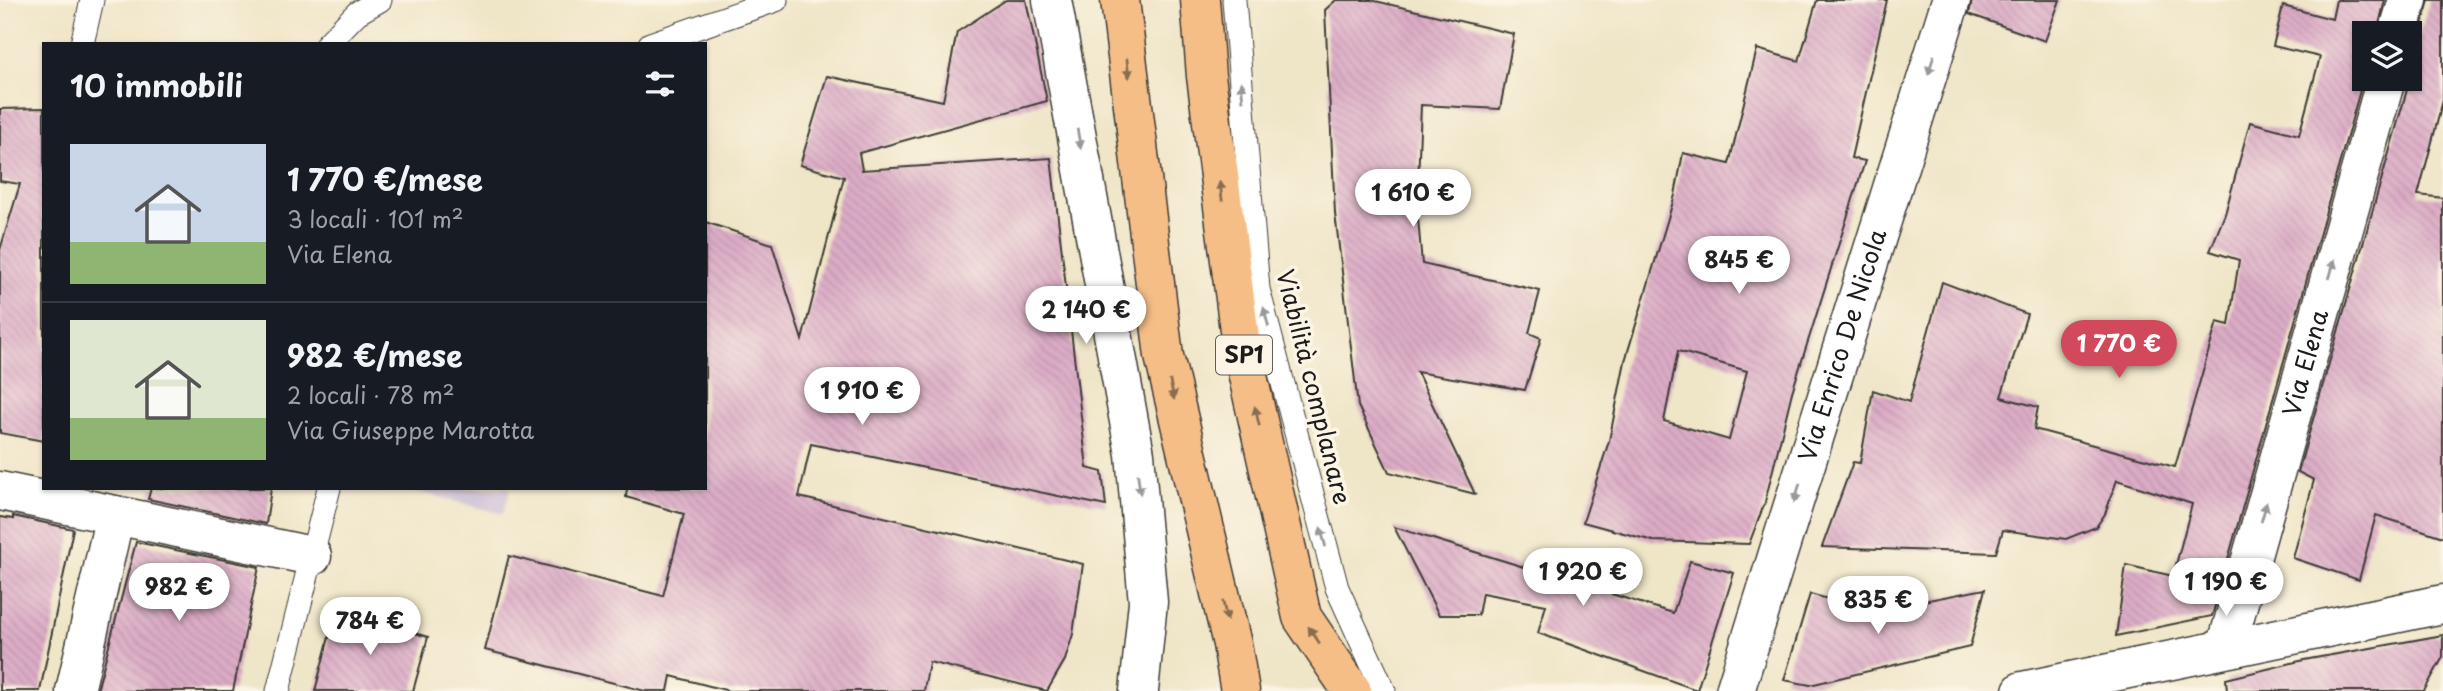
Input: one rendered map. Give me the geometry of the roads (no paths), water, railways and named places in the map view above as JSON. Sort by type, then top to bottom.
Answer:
[{"type":"highway","points":[[1120,0],[1164,356],[1232,644],[1240,691]]},
{"type":"highway","name":"SP1","points":[[1200,0],[1206,76],[1244,359],[1302,617],[1352,691]]},
{"type":"street","points":[[1052,0],[1135,454],[1148,602],[1139,691]]},
{"type":"street","name":"Via Enrico De Nicola","points":[[1735,691],[1951,0]]},
{"type":"street","points":[[2402,21],[2408,0]]},
{"type":"street","name":"Via Elena","points":[[2226,648],[2383,91]]},
{"type":"street","points":[[0,491],[312,556]]},
{"type":"street","points":[[75,691],[115,515]]},
{"type":"street","points":[[2022,691],[2067,686],[2226,648],[2443,604]]},
{"type":"lane","points":[[82,42],[92,0]]},
{"type":"lane","points":[[329,42],[357,13],[380,0]]},
{"type":"lane","points":[[656,42],[776,0]]},
{"type":"lane","name":"Viabilità complanare","points":[[1234,0],[1258,289],[1337,589],[1384,691]]},
{"type":"lane","points":[[278,691],[328,490]]}]
